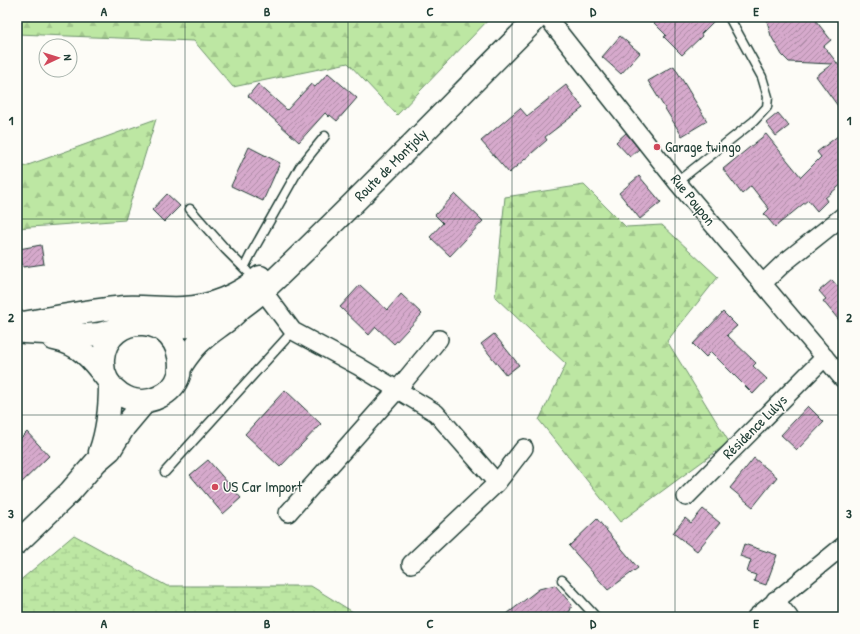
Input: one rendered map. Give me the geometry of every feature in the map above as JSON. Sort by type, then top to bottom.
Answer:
[{"type":"main road","name":"Route de Montjoly","points":[[255,280],[327,217],[353,203],[538,17]]},
{"type":"main road","points":[[180,368],[196,345],[241,309],[255,280]]},
{"type":"main road","points":[[17,324],[108,309],[140,306],[184,308],[207,305],[237,293],[255,280]]},
{"type":"main road","points":[[17,332],[86,335],[98,334],[137,324],[148,324],[159,327],[189,326],[209,321],[241,309]]},
{"type":"main road","points":[[96,462],[104,443],[110,411],[108,382],[103,359],[106,349],[114,336],[126,327]]},
{"type":"main road","points":[[17,332],[62,341],[74,345],[93,360],[108,382],[120,395],[132,400],[145,402],[154,400],[169,391],[179,376],[181,358],[178,348],[174,340],[159,327]]},
{"type":"main road","points":[[17,543],[70,492],[96,462],[110,450],[124,427],[145,402]]},
{"type":"street","name":"Rue Poupon","points":[[547,17],[677,182],[843,379]]},
{"type":"street","points":[[762,284],[784,263],[843,216]]},
{"type":"street","points":[[255,280],[293,331],[358,366],[436,413],[497,482]]},
{"type":"street","points":[[288,513],[397,390],[439,339]]},
{"type":"street","name":"Résidence Lulys","points":[[686,497],[825,357]]},
{"type":"street","points":[[411,564],[497,482],[524,448]]},
{"type":"street","points":[[756,617],[843,546]]},
{"type":"street","points":[[775,600],[788,617]]},
{"type":"lane","points":[[677,182],[754,121],[767,107],[768,97],[762,77],[729,17]]},
{"type":"lane","points":[[255,280],[251,254],[300,167],[325,136]]},
{"type":"lane","points":[[190,210],[255,280]]},
{"type":"lane","points":[[165,472],[293,331]]},
{"type":"lane","points":[[562,580],[596,617]]},
{"type":"green space","points":[[17,17],[491,17],[397,115],[348,63],[233,87],[194,41],[17,34]]},
{"type":"green space","points":[[156,119],[125,220],[17,228],[17,169]]},
{"type":"green space","points":[[584,185],[626,227],[662,225],[718,277],[667,341],[729,442],[620,522],[539,420],[566,364],[495,297],[505,197]]},
{"type":"green space","points":[[74,535],[167,586],[311,586],[361,617],[17,617],[17,583]]},
{"type":"building","points":[[648,17],[718,17],[701,34],[702,36],[682,55],[664,37],[666,35]]},
{"type":"building","points":[[766,17],[816,17],[816,21],[831,40],[824,46],[843,71],[843,113],[816,76],[832,64],[789,62],[782,55],[771,36]]},
{"type":"building","points":[[620,36],[640,53],[621,74],[602,57]]},
{"type":"building","points":[[674,66],[707,121],[682,136],[648,81]]},
{"type":"building","points":[[328,73],[357,98],[337,121],[325,113],[299,142],[248,96],[258,84],[287,110],[311,84],[315,87]]},
{"type":"building","points":[[566,85],[583,108],[545,137],[547,140],[509,173],[481,141],[520,108],[527,116]]},
{"type":"building","points":[[778,113],[789,126],[776,136],[766,123]]},
{"type":"building","points":[[843,132],[843,183],[825,198],[827,201],[817,211],[808,200],[775,227],[764,214],[769,209],[751,186],[742,194],[723,169],[766,134],[801,177],[821,157],[817,152]]},
{"type":"building","points":[[626,133],[639,149],[630,157],[616,142]]},
{"type":"building","points":[[249,147],[280,163],[263,201],[231,186]]},
{"type":"building","points":[[639,176],[661,202],[640,219],[619,193]]},
{"type":"building","points":[[167,194],[180,206],[164,222],[152,210]]},
{"type":"building","points":[[455,194],[483,221],[450,256],[430,237],[443,223],[435,215]]},
{"type":"building","points":[[41,245],[44,264],[23,267],[19,249]]},
{"type":"building","points":[[832,280],[843,293],[843,325],[823,301],[826,299],[819,291]]},
{"type":"building","points":[[360,285],[387,310],[401,294],[422,314],[394,344],[376,327],[369,335],[340,307]]},
{"type":"building","points":[[723,312],[737,326],[727,335],[756,363],[753,366],[767,379],[753,394],[711,352],[706,357],[693,344]]},
{"type":"building","points":[[494,334],[519,365],[506,375],[481,344]]},
{"type":"building","points":[[285,390],[321,424],[280,467],[245,434]]},
{"type":"building","points":[[808,406],[824,422],[797,450],[781,435]]},
{"type":"building","points":[[27,432],[49,456],[17,487],[17,442]]},
{"type":"building","points":[[754,458],[777,477],[753,507],[730,488]]},
{"type":"building","name":"US Car Import","points":[[208,460],[241,498],[223,514],[190,475]]},
{"type":"building","points":[[703,509],[720,523],[697,551],[673,533],[685,518],[691,523]]},
{"type":"building","points":[[597,519],[638,568],[608,590],[569,546]]},
{"type":"building","points":[[744,544],[777,555],[766,585],[754,581],[756,575],[747,572],[751,560],[740,556]]},
{"type":"building","points":[[555,585],[572,605],[570,611],[561,617],[503,617],[539,589]]},
{"type":"place","name":"Garage twingo","points":[[657,147]]},
{"type":"place","name":"US Car Import","points":[[215,487]]}]
